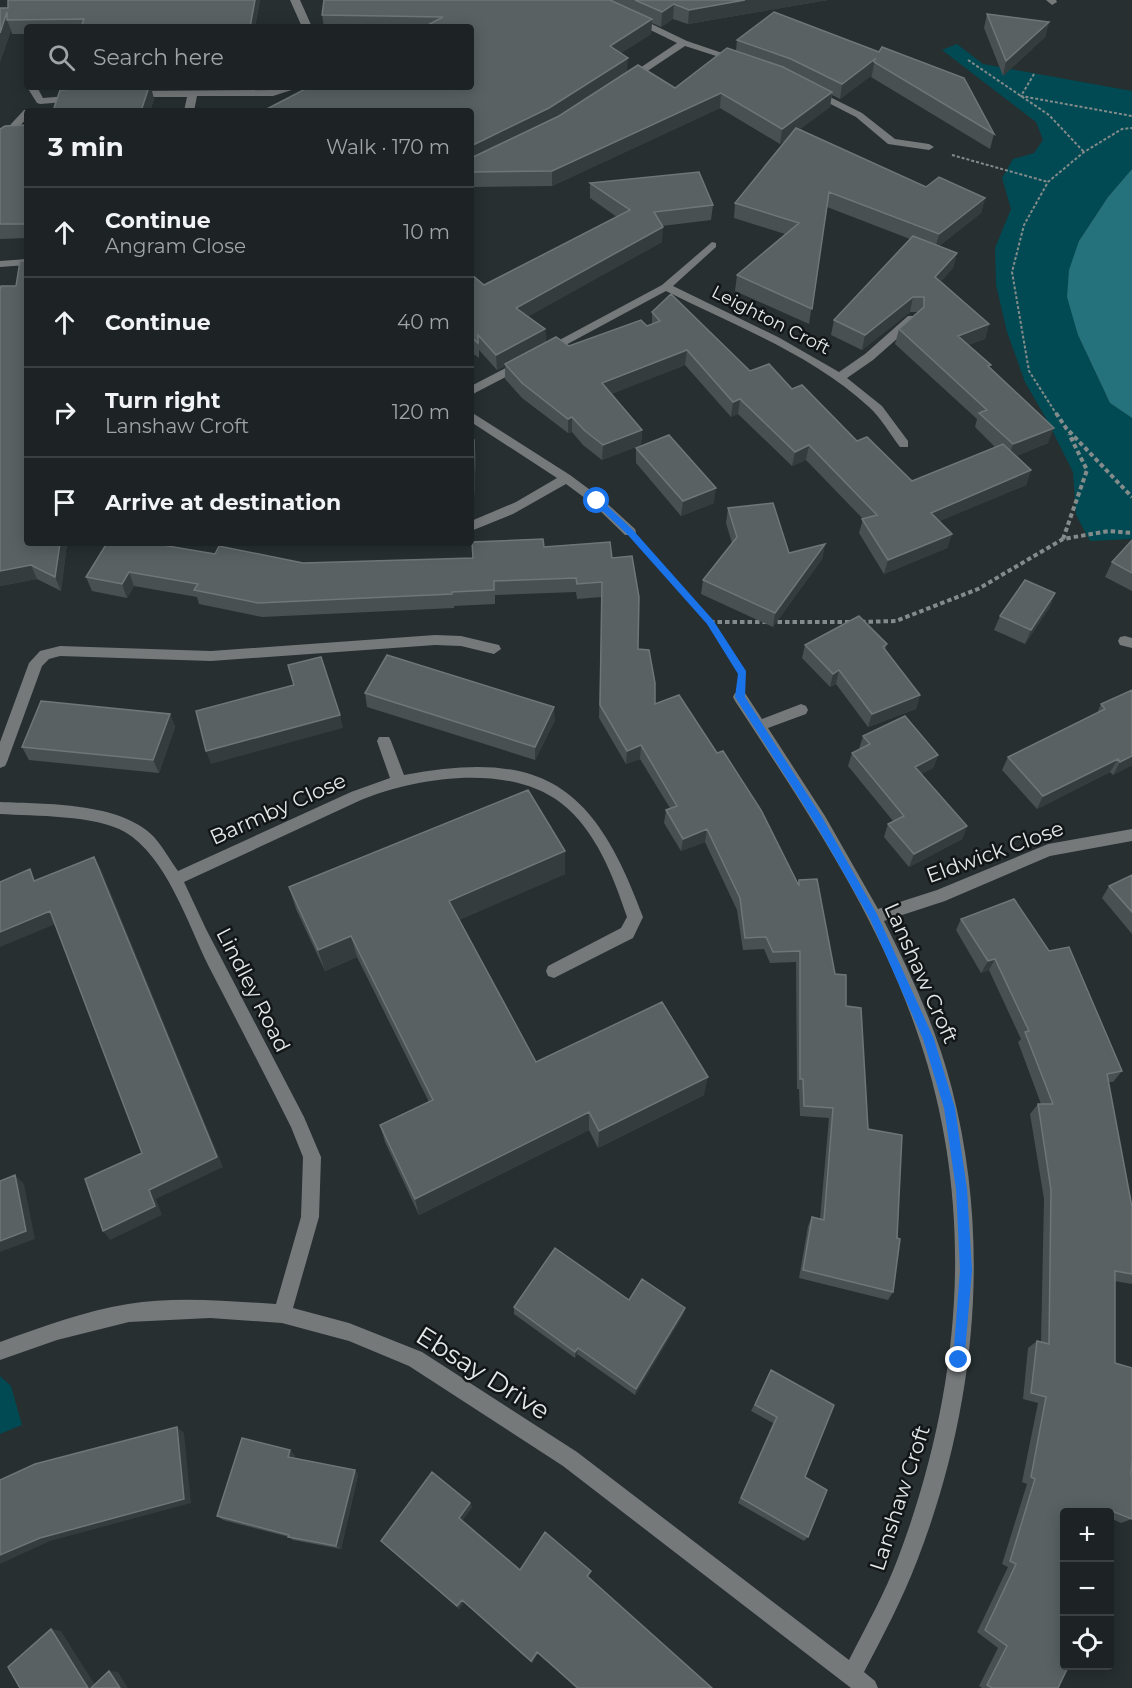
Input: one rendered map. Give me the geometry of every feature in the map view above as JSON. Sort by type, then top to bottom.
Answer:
[{"type":"street","points":[[295,0],[306,24]]},
{"type":"street","points":[[629,16],[684,43],[747,63]]},
{"type":"street","points":[[614,89],[684,43]]},
{"type":"street","points":[[804,87],[859,115],[892,142],[929,147]]},
{"type":"street","points":[[34,90],[40,101]]},
{"type":"street","points":[[124,94],[273,93],[284,90]]},
{"type":"street","points":[[190,108],[192,95]]},
{"type":"street","points":[[32,108],[40,101],[91,97]]},
{"type":"street","points":[[0,142],[24,115]]},
{"type":"street","name":"Leighton Croft","points":[[474,389],[666,287],[712,245]]},
{"type":"street","points":[[0,264],[24,262]]},
{"type":"street","name":"Leighton Croft","points":[[666,287],[799,350],[840,377],[875,406],[904,444]]},
{"type":"street","points":[[840,377],[869,357],[915,317]]},
{"type":"street","points":[[474,418],[566,478],[597,501],[630,532]]},
{"type":"street","points":[[474,525],[526,504],[566,478]]},
{"type":"street","points":[[0,762],[36,663],[45,655],[60,651],[211,656],[435,640],[461,641],[494,649]]},
{"type":"street","name":"Lanshaw Croft","points":[[740,697],[819,820],[874,917],[928,1039],[949,1108],[962,1189],[966,1270],[959,1360],[942,1455],[905,1566],[852,1675]]},
{"type":"street","points":[[759,726],[801,710]]},
{"type":"street","points":[[384,741],[399,781]]},
{"type":"street","name":"Barmby Close","points":[[175,879],[355,797],[399,781],[438,775],[484,772],[516,776],[552,789],[584,814],[615,864],[635,917],[627,933],[554,971]]},
{"type":"street","name":"Lindley Road","points":[[0,808],[55,811],[111,819],[131,828],[148,841],[175,879],[200,933],[298,1124],[312,1157],[310,1217],[282,1314]]},
{"type":"street","name":"Eldwick Close","points":[[874,917],[940,896],[1048,850],[1132,835]]},
{"type":"street","name":"Ebsay Drive","points":[[0,1351],[57,1331],[129,1313],[210,1309],[282,1314],[349,1332],[416,1359],[570,1459],[868,1688]]},
{"type":"path","points":[[968,60],[1049,114],[1084,152]]},
{"type":"path","points":[[1021,96],[1034,74]]},
{"type":"path","points":[[1021,96],[1132,116]]},
{"type":"path","points":[[1063,539],[1087,470],[1066,428],[1029,371],[1012,272],[1024,225],[1048,182],[1084,152],[1122,129],[1132,128]]},
{"type":"path","points":[[929,147],[1048,182]]},
{"type":"path","points":[[1066,428],[1132,497]]},
{"type":"path","points":[[710,622],[896,621],[978,589],[1063,539],[1109,531],[1132,533]]},
{"type":"path","points":[[630,532],[710,622],[743,674],[740,697]]},
{"type":"shaded area","points":[[957,44],[983,64],[1132,91],[1132,169],[1108,197],[1079,241],[1078,335],[1110,403],[1132,418],[1132,539],[1090,541],[1076,515],[1073,472],[1025,382],[1007,332],[996,285],[995,248],[1011,209],[1002,178],[1013,159],[1034,153],[1043,140],[1036,122],[942,50]]},
{"type":"shaded area","points":[[1132,169],[1132,418],[1110,403],[1078,335],[1067,297],[1069,270],[1079,241],[1108,197]]},
{"type":"shaded area","points":[[0,1376],[11,1386],[22,1425],[0,1434]]},
{"type":"building","points":[[8,0],[255,0],[251,24],[82,24],[84,19],[7,20],[7,12],[0,33],[0,8],[8,8]]},
{"type":"building","points":[[324,0],[610,0],[652,19],[610,46],[628,58],[549,108],[474,145],[474,108],[269,108],[303,90],[474,90],[474,24],[430,24],[443,17],[322,15]]},
{"type":"building","points":[[635,0],[745,0],[689,10],[674,4],[662,12]]},
{"type":"building","points":[[774,12],[879,52],[882,47],[964,78],[994,134],[874,62],[875,59],[842,84],[791,59],[737,40]]},
{"type":"building","points":[[987,14],[1049,22],[1006,61]]},
{"type":"building","points":[[727,48],[783,67],[832,92],[782,129],[721,93],[552,171],[474,172],[474,157],[559,116],[638,65],[675,88]]},
{"type":"building","points":[[60,90],[148,90],[142,108],[54,108]]},
{"type":"building","points":[[24,125],[24,224],[0,224],[0,129],[5,126]]},
{"type":"building","points":[[796,128],[926,187],[939,177],[985,198],[939,234],[829,192],[812,309],[737,275],[799,223],[735,203]]},
{"type":"building","points":[[699,172],[713,205],[654,212],[663,227],[516,308],[545,329],[496,355],[478,335],[478,343],[474,340],[474,277],[484,285],[630,210],[590,183]]},
{"type":"building","points":[[913,236],[957,253],[935,277],[989,324],[958,336],[991,365],[988,366],[1054,428],[1013,444],[979,413],[987,410],[899,329],[924,307],[924,297],[913,297],[865,335],[834,320]]},
{"type":"building","points":[[20,261],[24,261],[24,546],[60,546],[55,577],[31,565],[0,571],[0,290],[1,286],[16,286]]},
{"type":"building","points":[[671,294],[750,371],[769,364],[792,389],[802,385],[857,441],[867,437],[912,481],[1003,444],[1031,470],[931,513],[952,534],[888,560],[862,519],[877,515],[809,445],[795,452],[740,399],[733,402],[687,350],[602,383],[642,430],[603,445],[572,417],[568,419],[522,383],[505,364],[556,337],[569,346],[641,320],[647,326],[660,321],[652,312]]},
{"type":"building","points":[[669,435],[716,488],[683,501],[636,448]]},
{"type":"building","points":[[773,503],[789,553],[825,544],[775,613],[703,580],[737,537],[728,508]]},
{"type":"building","points":[[543,539],[544,547],[610,542],[612,558],[632,556],[639,597],[638,649],[649,650],[655,683],[655,704],[679,695],[717,753],[723,751],[761,810],[799,886],[799,880],[817,879],[835,974],[846,975],[846,1006],[861,1008],[868,1129],[902,1135],[897,1238],[900,1239],[893,1292],[803,1270],[812,1217],[824,1220],[833,1108],[804,1106],[803,1079],[800,1079],[800,951],[773,952],[766,937],[745,938],[740,898],[707,829],[683,839],[666,810],[677,806],[641,745],[627,751],[600,705],[602,582],[577,584],[576,578],[494,581],[494,590],[452,592],[452,594],[258,603],[194,590],[198,584],[129,572],[122,584],[86,577],[105,546],[168,546],[215,554],[219,546],[303,563],[473,558],[474,542]]},
{"type":"building","points":[[1132,540],[1132,573],[1112,562]]},
{"type":"building","points":[[1025,580],[1055,593],[1031,630],[1000,616]]},
{"type":"building","points":[[859,616],[887,644],[883,647],[920,695],[872,714],[839,670],[833,674],[805,645]]},
{"type":"building","points":[[387,655],[554,707],[535,747],[365,693]]},
{"type":"building","points":[[321,657],[340,715],[206,751],[196,711],[294,685],[288,665]]},
{"type":"building","points":[[1132,690],[1132,756],[1120,762],[1118,759],[1043,796],[1008,757],[1105,709],[1101,704]]},
{"type":"building","points":[[41,701],[170,714],[153,760],[22,747]]},
{"type":"building","points":[[905,716],[938,755],[915,767],[967,826],[914,854],[888,824],[904,816],[852,753],[870,744],[863,736]]},
{"type":"building","points":[[528,790],[565,851],[449,901],[536,1062],[662,1002],[708,1077],[599,1131],[589,1112],[415,1199],[380,1125],[433,1100],[351,936],[318,950],[289,887]]},
{"type":"building","points":[[94,857],[217,1157],[149,1190],[155,1206],[103,1231],[85,1179],[142,1153],[50,911],[0,932],[0,882],[30,869],[34,881]]},
{"type":"building","points":[[1132,875],[1132,912],[1109,886]]},
{"type":"building","points":[[1014,899],[1049,951],[1069,947],[1122,1071],[1107,1074],[1132,1207],[1132,1274],[1115,1271],[1115,1363],[1132,1368],[1132,1519],[1114,1512],[1114,1508],[1060,1508],[1060,1670],[1067,1670],[1058,1688],[992,1688],[987,1685],[1007,1646],[985,1630],[1016,1564],[1010,1561],[1035,1479],[1031,1477],[1046,1397],[1031,1393],[1037,1341],[1049,1344],[1051,1190],[1038,1104],[1053,1104],[1025,1032],[1029,1031],[995,959],[988,961],[961,919]]},
{"type":"building","points":[[15,1175],[26,1231],[0,1241],[0,1181]]},
{"type":"building","points":[[555,1248],[629,1300],[642,1279],[685,1308],[636,1389],[578,1348],[575,1352],[514,1307]]},
{"type":"building","points":[[771,1370],[834,1405],[805,1477],[827,1490],[808,1537],[741,1498],[777,1417],[755,1405]]},
{"type":"building","points":[[177,1427],[184,1499],[40,1538],[0,1555],[0,1480],[35,1464]]},
{"type":"building","points":[[242,1438],[290,1450],[288,1457],[355,1470],[336,1546],[288,1537],[289,1535],[217,1516]]},
{"type":"building","points":[[432,1472],[470,1503],[459,1518],[520,1570],[545,1532],[591,1571],[587,1576],[712,1688],[578,1688],[537,1652],[531,1661],[462,1600],[457,1606],[381,1541]]},
{"type":"building","points":[[51,1629],[88,1688],[20,1688],[8,1667]]},
{"type":"building","points":[[109,1671],[120,1688],[91,1688]]},
{"type":"route","points":[[597,501],[630,532],[710,622],[743,674],[740,697],[819,820],[874,917],[928,1039],[949,1108],[962,1189],[966,1270],[959,1360]]}]
